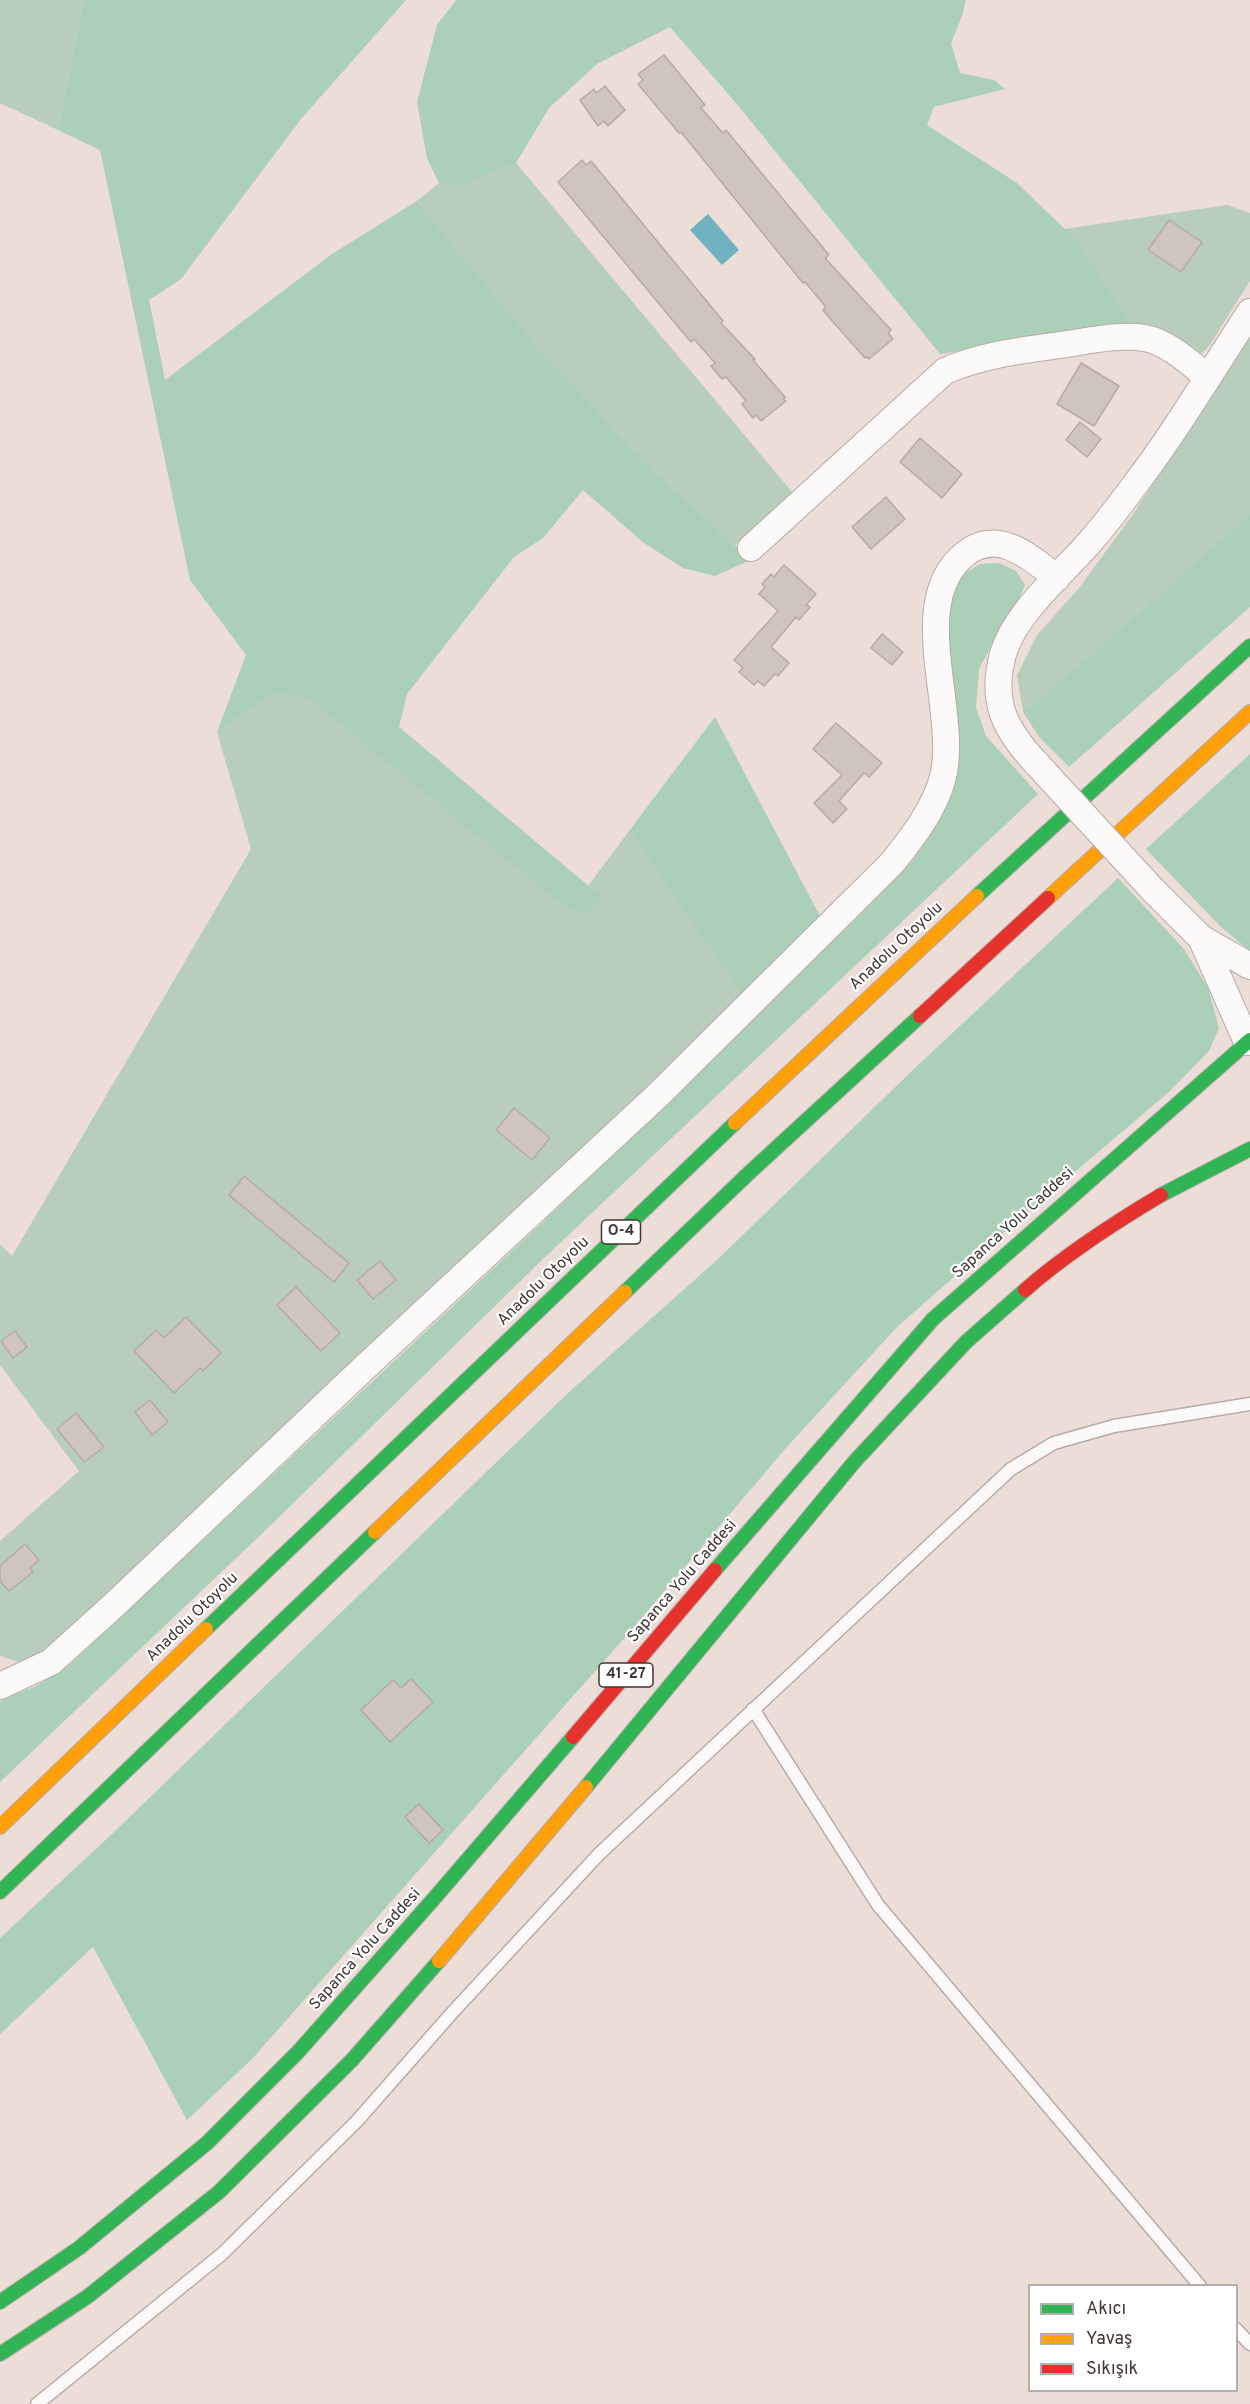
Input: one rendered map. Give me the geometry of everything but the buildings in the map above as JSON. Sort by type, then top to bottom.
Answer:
[{"type":"highway","name":"Anadolu Otoyolu","points":[[0,1827],[592,1258],[951,919],[1250,646]]},
{"type":"highway","name":"O-4","points":[[0,1892],[749,1173],[1250,712]]},
{"type":"highway","name":"Sapanca Yolu Caddesi","points":[[0,2301],[80,2248],[207,2143],[273,2077],[431,1902],[933,1319],[1249,1044]]},
{"type":"highway","points":[[0,2354],[87,2297],[219,2192],[352,2061],[507,1882],[855,1461],[966,1342],[1048,1269],[1129,1214],[1250,1149]]},
{"type":"street","points":[[1250,312],[1171,436],[1135,486],[1090,542],[1022,619],[1004,652],[998,686],[999,700],[1008,728],[1020,746],[1152,889],[1201,938],[1250,966]]},
{"type":"street","points":[[751,548],[945,371],[966,362],[994,355],[1113,337],[1146,339],[1165,346],[1208,378]]},
{"type":"street","points":[[0,1686],[51,1662],[113,1606],[364,1368],[657,1096],[892,862],[913,837],[929,810],[943,777],[946,740],[935,617],[944,580],[957,561],[968,551],[982,545],[996,543],[1018,549],[1057,578]]},
{"type":"street","points":[[1201,938],[1249,1044]]},
{"type":"lane","points":[[37,2404],[222,2254],[357,2121],[451,2014],[599,1854],[1011,1469],[1053,1443],[1114,1426],[1250,1404]]},
{"type":"lane","points":[[753,1709],[878,1905],[1198,2284]]},
{"type":"lane","points":[[1238,2331],[1250,2344]]},
{"type":"green space","points":[[0,0],[84,0],[58,130],[0,103]]},
{"type":"green space","points":[[84,0],[406,0],[301,119],[181,279],[149,300],[165,380],[332,254],[417,201],[538,347],[644,461],[750,560],[715,576],[683,568],[644,543],[583,490],[543,538],[514,557],[407,694],[399,727],[603,898],[590,912],[568,909],[307,698],[274,694],[217,732],[246,655],[190,580],[100,150],[58,130]]},
{"type":"green space","points":[[456,0],[966,0],[951,43],[960,73],[994,80],[1005,89],[934,107],[927,125],[1017,183],[1075,239],[1133,326],[1108,327],[940,354],[741,109],[670,27],[597,64],[549,108],[516,163],[460,187],[439,183],[427,158],[417,102],[437,25]]},
{"type":"green space","points":[[516,163],[793,493],[735,546],[644,461],[538,347],[417,201],[439,183],[460,187]]},
{"type":"green space","points":[[1227,205],[1250,213],[1250,281],[1209,346],[1202,353],[1195,354],[1133,326],[1075,240],[1064,229]]},
{"type":"green space","points":[[1250,337],[1250,513],[1023,712],[1017,675],[1037,635],[1079,588],[1131,517]]},
{"type":"green space","points":[[1250,513],[1250,607],[1069,767],[1039,737],[1023,712]]},
{"type":"green space","points":[[999,563],[1016,571],[1025,585],[979,669],[976,708],[986,736],[1038,794],[545,1257],[272,1524],[0,1782],[0,1702],[36,1686],[67,1667],[543,1222],[854,921],[914,859],[943,812],[958,766],[947,639],[948,607],[959,577],[980,564]]},
{"type":"green space","points":[[274,694],[307,698],[569,909],[602,898],[588,886],[629,831],[745,1000],[167,1541],[35,1659],[19,1662],[0,1656],[0,1541],[79,1471],[0,1365],[0,1244],[12,1256],[251,849],[217,732]]},
{"type":"green space","points":[[715,717],[822,920],[745,1000],[629,831]]},
{"type":"green space","points":[[1250,754],[1250,951],[1220,926],[1146,849]]},
{"type":"green space","points":[[1118,878],[1184,949],[1208,988],[1219,1028],[1209,1051],[1170,1091],[898,1326],[785,1449],[628,1634],[251,2060],[187,2120],[93,1947],[0,2034],[0,1938],[113,1833],[568,1393],[718,1259],[915,1068]]},
{"type":"water","points":[[708,214],[739,250],[722,265],[690,230]]},
{"type":"traffic: fast","points":[[977,896],[1250,646]]},
{"type":"traffic: fast","points":[[625,1292],[749,1173],[920,1016]]},
{"type":"traffic: fast","points":[[715,1570],[933,1319],[1250,1040]]},
{"type":"traffic: fast","points":[[206,1629],[735,1123]]},
{"type":"traffic: fast","points":[[1161,1195],[1250,1149]]},
{"type":"traffic: fast","points":[[586,1787],[855,1461],[966,1342],[1025,1290]]},
{"type":"traffic: fast","points":[[0,1892],[375,1532]]},
{"type":"traffic: fast","points":[[0,2302],[79,2248],[207,2143],[298,2052],[573,1737]]},
{"type":"traffic: fast","points":[[0,2354],[87,2297],[219,2192],[352,2060],[439,1961]]},
{"type":"traffic: slow","points":[[1048,898],[1250,712]]},
{"type":"traffic: slow","points":[[735,1123],[977,896]]},
{"type":"traffic: slow","points":[[375,1532],[625,1292]]},
{"type":"traffic: slow","points":[[0,1827],[206,1629]]},
{"type":"traffic: slow","points":[[439,1961],[586,1787]]},
{"type":"traffic: jam","points":[[920,1016],[1048,898]]},
{"type":"traffic: jam","points":[[1025,1290],[1091,1240],[1161,1195]]},
{"type":"traffic: jam","points":[[573,1737],[715,1570]]}]
